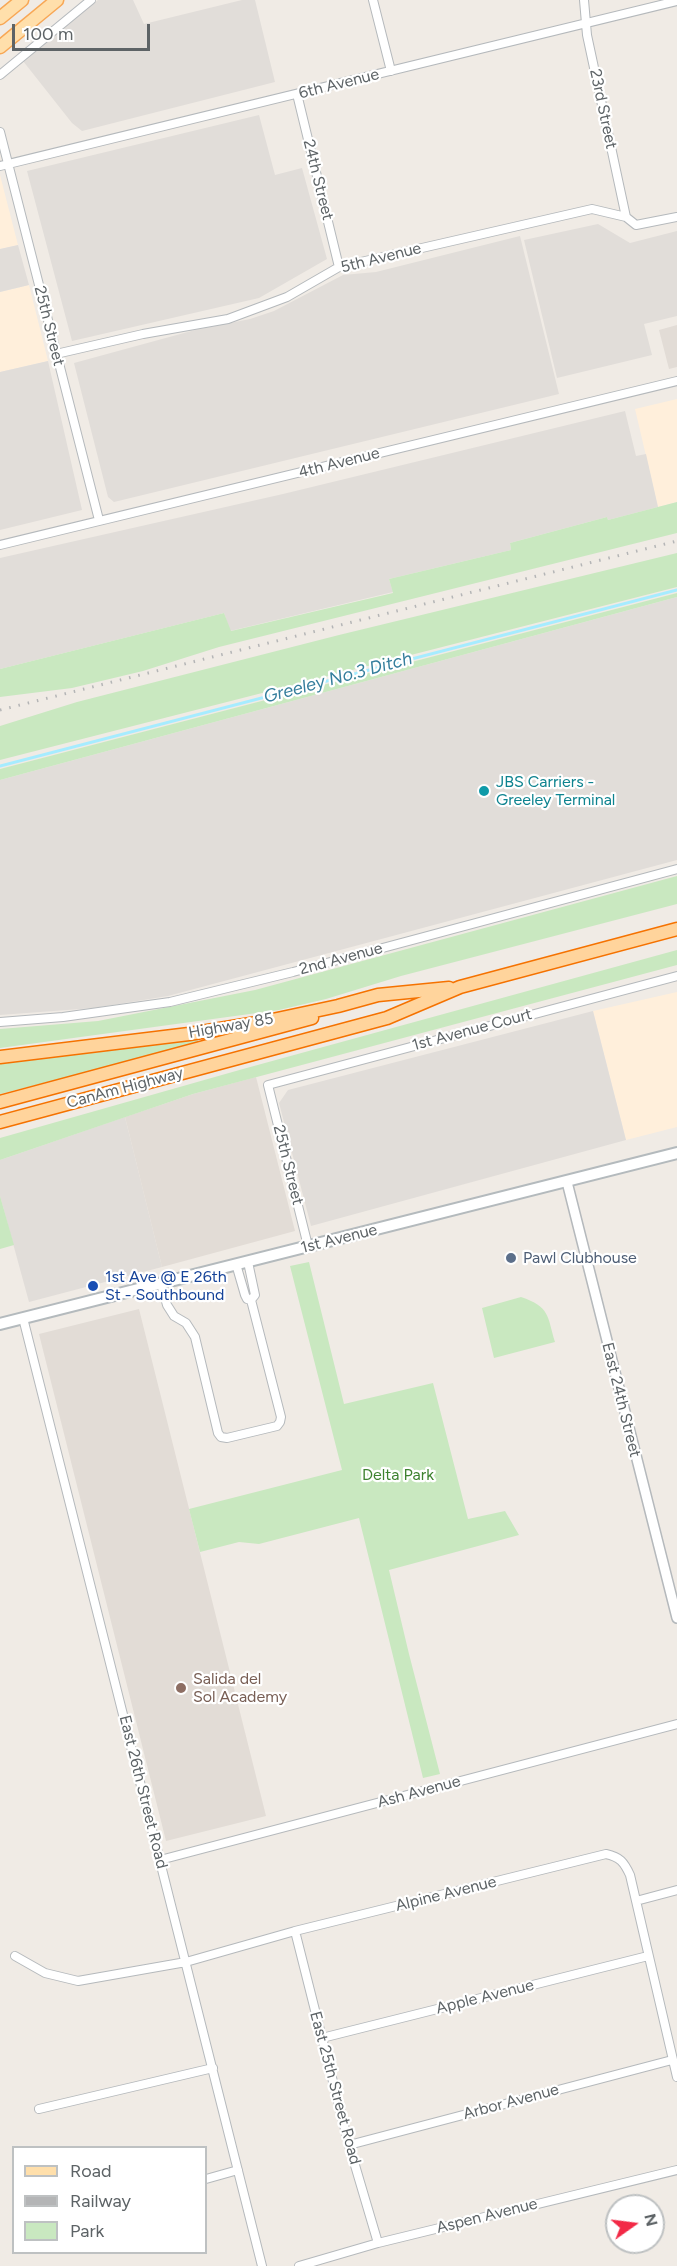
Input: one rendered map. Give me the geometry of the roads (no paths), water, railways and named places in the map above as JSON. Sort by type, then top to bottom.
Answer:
[{"type":"highway","name":"Highway 85","points":[[235,1059],[387,1018],[460,987],[677,929]]},
{"type":"highway","name":"Highway 85","points":[[0,1057],[189,1034],[338,1006],[378,995],[460,987]]},
{"type":"highway","points":[[0,1102],[309,1020],[338,1006]]},
{"type":"highway","name":"CanAm Highway","points":[[0,1124],[14,1118],[235,1059]]},
{"type":"main road","points":[[0,18],[22,0]]},
{"type":"main road","points":[[0,47],[57,0]]},
{"type":"main road","name":"1st Avenue","points":[[0,1324],[677,1153]]},
{"type":"street","points":[[0,75],[92,0]]},
{"type":"street","points":[[374,0],[391,71]]},
{"type":"street","name":"23rd Street","points":[[584,0],[588,35],[605,123],[626,217]]},
{"type":"street","name":"6th Avenue","points":[[4,165],[677,1]]},
{"type":"street","name":"24th Street","points":[[297,94],[339,267]]},
{"type":"street","name":"25th Street","points":[[0,132],[4,165],[99,520]]},
{"type":"street","name":"5th Avenue","points":[[56,354],[143,334],[228,319],[287,297],[339,267],[592,209],[626,217],[636,225],[677,217]]},
{"type":"street","name":"4th Avenue","points":[[0,545],[677,381]]},
{"type":"street","name":"2nd Avenue","points":[[0,1022],[127,1010],[182,999],[677,869]]},
{"type":"street","name":"1st Avenue Court","points":[[268,1085],[677,976]]},
{"type":"street","name":"25th Street","points":[[268,1085],[308,1246]]},
{"type":"street","name":"East 24th Street","points":[[567,1182],[677,1618]]},
{"type":"street","points":[[161,1284],[167,1305],[174,1316],[186,1323],[195,1337],[218,1433],[221,1437],[227,1438],[277,1426],[280,1422],[251,1299],[255,1295],[242,1263]]},
{"type":"street","name":"East 26th Street Road","points":[[23,1318],[262,2266]]},
{"type":"street","name":"Ash Avenue","points":[[160,1860],[677,1724]]},
{"type":"street","name":"Alpine Avenue","points":[[15,1956],[45,1973],[78,1982],[186,1962],[295,1932],[606,1854],[618,1857],[625,1863],[677,2077]]},
{"type":"street","points":[[636,1901],[677,1890]]},
{"type":"street","name":"East 25th Street Road","points":[[295,1932],[349,2145],[378,2243]]},
{"type":"street","name":"Apple Avenue","points":[[322,2038],[648,1956]]},
{"type":"street","name":"Arbor Avenue","points":[[349,2145],[672,2060]]},
{"type":"street","points":[[39,2109],[213,2068]]},
{"type":"street","points":[[207,2179],[238,2170]]},
{"type":"street","name":"Aspen Avenue","points":[[299,2266],[378,2243],[677,2170]]},
{"type":"waterway","name":"Greeley No.3 Ditch","points":[[0,766],[677,590]]},
{"type":"railway","points":[[0,710],[677,541]]},
{"type":"place","name":"JBS Carriers - Greeley Terminal","points":[[484,791]]},
{"type":"place","name":"Pawl Clubhouse","points":[[511,1258]]},
{"type":"place","name":"1st Ave @ E 26th St - Southbound","points":[[93,1286]]},
{"type":"place","name":"Salida del Sol Academy","points":[[181,1688]]},
{"type":"park label","name":"Delta Park","points":[[398,1475]]}]
